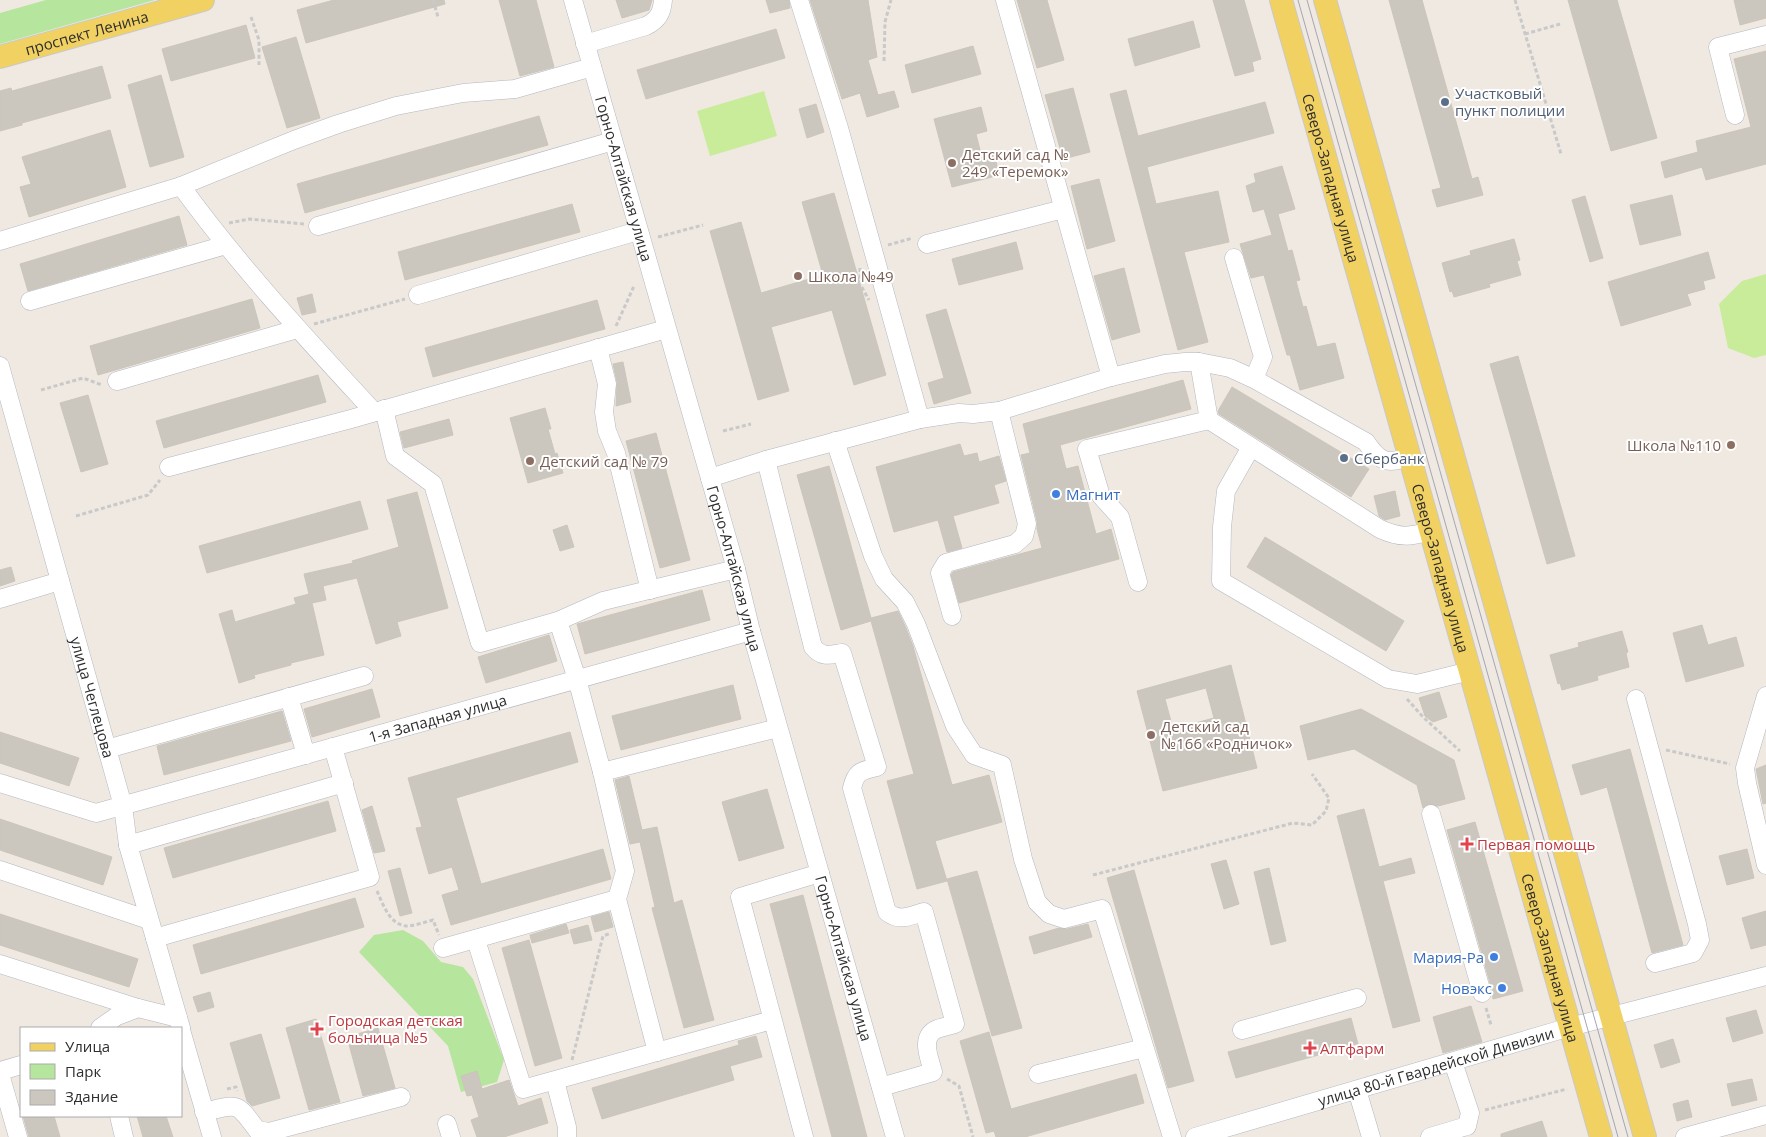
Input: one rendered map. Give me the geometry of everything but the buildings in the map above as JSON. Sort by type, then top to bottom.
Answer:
[{"type":"main road","name":"проспект Ленина","points":[[0,57],[203,0]]},
{"type":"main road","name":"Северо-Западная улица","points":[[1281,0],[1601,1137]]},
{"type":"main road","points":[[1325,0],[1645,1137]]},
{"type":"street","name":"Горно-Алтайская улица","points":[[573,0],[736,569],[778,728],[895,1137]]},
{"type":"street","points":[[585,44],[646,26],[655,21],[662,10],[663,0]]},
{"type":"street","points":[[799,0],[839,128],[920,419]]},
{"type":"street","points":[[1005,0],[1111,377]]},
{"type":"street","points":[[1735,115],[1718,47],[1766,35]]},
{"type":"street","points":[[0,241],[181,186],[294,140],[396,106],[463,93],[515,89],[592,67]]},
{"type":"street","points":[[318,226],[613,141]]},
{"type":"street","points":[[181,186],[211,228],[297,329],[379,411],[396,456],[433,484],[480,643],[558,622],[603,601],[736,569]]},
{"type":"street","points":[[927,244],[1063,209]]},
{"type":"street","points":[[418,296],[638,231]]},
{"type":"street","points":[[30,301],[226,245]]},
{"type":"street","points":[[1234,258],[1263,357],[1254,379]]},
{"type":"street","points":[[116,381],[297,329]]},
{"type":"street","points":[[169,467],[379,411],[603,346],[666,330]]},
{"type":"street","points":[[603,346],[607,384],[604,412],[606,431],[616,453],[650,590]]},
{"type":"street","points":[[710,478],[766,460],[920,419],[951,414],[999,411],[1111,377],[1165,364],[1199,362],[1230,368],[1254,379],[1366,442],[1372,451],[1384,460],[1392,462],[1410,457]]},
{"type":"street","points":[[1199,362],[1209,420]]},
{"type":"street","name":"улица Чеглецова","points":[[0,366],[123,806],[128,845],[180,1026]]},
{"type":"street","points":[[952,616],[940,574],[946,563],[1016,544],[1024,536],[1027,524],[999,411]]},
{"type":"street","points":[[1138,582],[1120,517],[1101,496],[1088,449],[1209,420],[1380,529],[1396,536],[1412,536],[1431,531]]},
{"type":"street","points":[[835,441],[873,556],[884,579],[905,602],[955,726],[974,755],[1002,765],[1022,859],[1037,902],[1049,914],[1064,919],[1102,909],[1172,1137]]},
{"type":"street","points":[[1251,447],[1226,492],[1222,527],[1222,581],[1388,679],[1417,684],[1470,671]]},
{"type":"street","points":[[766,460],[814,647],[818,653],[826,656],[842,653],[877,767],[860,772],[855,777],[852,788],[887,912],[894,917],[903,918],[924,912],[955,1024],[934,1031],[928,1040],[926,1048],[933,1072],[881,1087]]},
{"type":"street","points":[[0,599],[60,581]]},
{"type":"street","points":[[558,622],[577,679],[602,772],[625,871],[617,899],[657,1052]]},
{"type":"street","name":"1-я Западная улица","points":[[0,783],[96,813],[751,631]]},
{"type":"street","points":[[107,749],[364,676]]},
{"type":"street","points":[[1766,696],[1746,768],[1758,794],[1766,865]]},
{"type":"street","points":[[289,697],[306,755]]},
{"type":"street","points":[[1636,698],[1700,940],[1693,953],[1655,963]]},
{"type":"street","points":[[602,772],[778,728]]},
{"type":"street","points":[[154,938],[370,877],[333,747]]},
{"type":"street","points":[[128,845],[344,783]]},
{"type":"street","points":[[1431,814],[1482,993]]},
{"type":"street","points":[[0,870],[149,920]]},
{"type":"street","points":[[800,1136],[740,897],[820,873]]},
{"type":"street","points":[[443,948],[617,899]]},
{"type":"street","points":[[476,940],[523,1089],[772,1020]]},
{"type":"street","points":[[0,964],[138,1008],[180,1026]]},
{"type":"street","name":"улица 80-й Гвардейской Дивизии","points":[[1195,1137],[1570,1027],[1766,976]]},
{"type":"street","points":[[1242,1030],[1357,998]]},
{"type":"street","points":[[101,1027],[117,1016],[138,1008]]},
{"type":"street","name":"улица Чеглецова","points":[[182,1033],[212,1137]]},
{"type":"street","points":[[1038,1074],[1144,1048]]},
{"type":"street","points":[[1430,1137],[1467,1126],[1470,1113],[1453,1062]]},
{"type":"street","points":[[18,1137],[0,1072],[20,1064]]},
{"type":"street","points":[[561,1079],[567,1137]]},
{"type":"street","points":[[1357,1090],[1371,1137]]},
{"type":"street","points":[[204,1112],[232,1105],[242,1109],[257,1130],[269,1132],[401,1097]]},
{"type":"street","points":[[1685,1137],[1766,1115]]},
{"type":"street","points":[[119,1117],[124,1137]]},
{"type":"path","points":[[433,0],[438,17]]},
{"type":"path","points":[[884,61],[884,22],[891,0]]},
{"type":"path","points":[[1515,0],[1561,154]]},
{"type":"path","points":[[251,16],[259,40],[259,65]]},
{"type":"path","points":[[1525,34],[1560,24]]},
{"type":"path","points":[[211,228],[249,219],[275,220],[318,226]]},
{"type":"path","points":[[675,232],[702,225]]},
{"type":"path","points":[[873,250],[911,237],[927,244]]},
{"type":"path","points":[[603,346],[634,286]]},
{"type":"path","points":[[297,329],[418,296]]},
{"type":"path","points":[[40,390],[83,378],[101,386],[116,381]]},
{"type":"path","points":[[723,431],[751,424]]},
{"type":"path","points":[[76,516],[148,496],[169,467]]},
{"type":"path","points":[[1388,679],[1423,717],[1460,751]]},
{"type":"path","points":[[1650,746],[1746,768]]},
{"type":"path","points":[[1093,875],[1293,822],[1312,825],[1326,811],[1330,798],[1312,774]]},
{"type":"path","points":[[370,877],[385,910],[394,922],[406,926],[433,920],[443,948]]},
{"type":"path","points":[[561,1079],[603,936],[617,931]]},
{"type":"path","points":[[933,1072],[959,1086],[973,1137]]},
{"type":"path","points":[[1470,1113],[1567,1088]]},
{"type":"green space","points":[[46,0],[155,0],[0,44],[0,13]]},
{"type":"green space","points":[[764,91],[777,136],[710,156],[697,111]]},
{"type":"green space","points":[[1766,274],[1766,355],[1754,358],[1728,348],[1719,304],[1742,281]]},
{"type":"green space","points":[[403,930],[423,941],[441,962],[463,967],[473,979],[504,1060],[497,1082],[461,1092],[448,1046],[359,952],[374,935]]},
{"type":"tram line","points":[[1298,0],[1618,1137]]},
{"type":"tram line","points":[[1307,0],[1628,1137]]},
{"type":"place","name":"Участковый пункт полиции","points":[[1445,102]]},
{"type":"place","name":"Детский сад № 249 «Теремок»","points":[[952,163]]},
{"type":"place","name":"Школа №49","points":[[798,276]]},
{"type":"place","name":"Школа №110","points":[[1731,445]]},
{"type":"place","name":"Сбербанк","points":[[1344,458]]},
{"type":"place","name":"Детский сад № 79","points":[[530,461]]},
{"type":"place","name":"Магнит","points":[[1056,494]]},
{"type":"place","name":"Детский сад №166 «Родничок»","points":[[1151,735]]},
{"type":"place","name":"Первая помощь","points":[[1467,844]]},
{"type":"place","name":"Мария-Ра","points":[[1494,957]]},
{"type":"place","name":"Новэкс","points":[[1502,988]]},
{"type":"place","name":"Городская детская больница №5","points":[[317,1029]]},
{"type":"place","name":"Алтфарм","points":[[1310,1048]]}]
